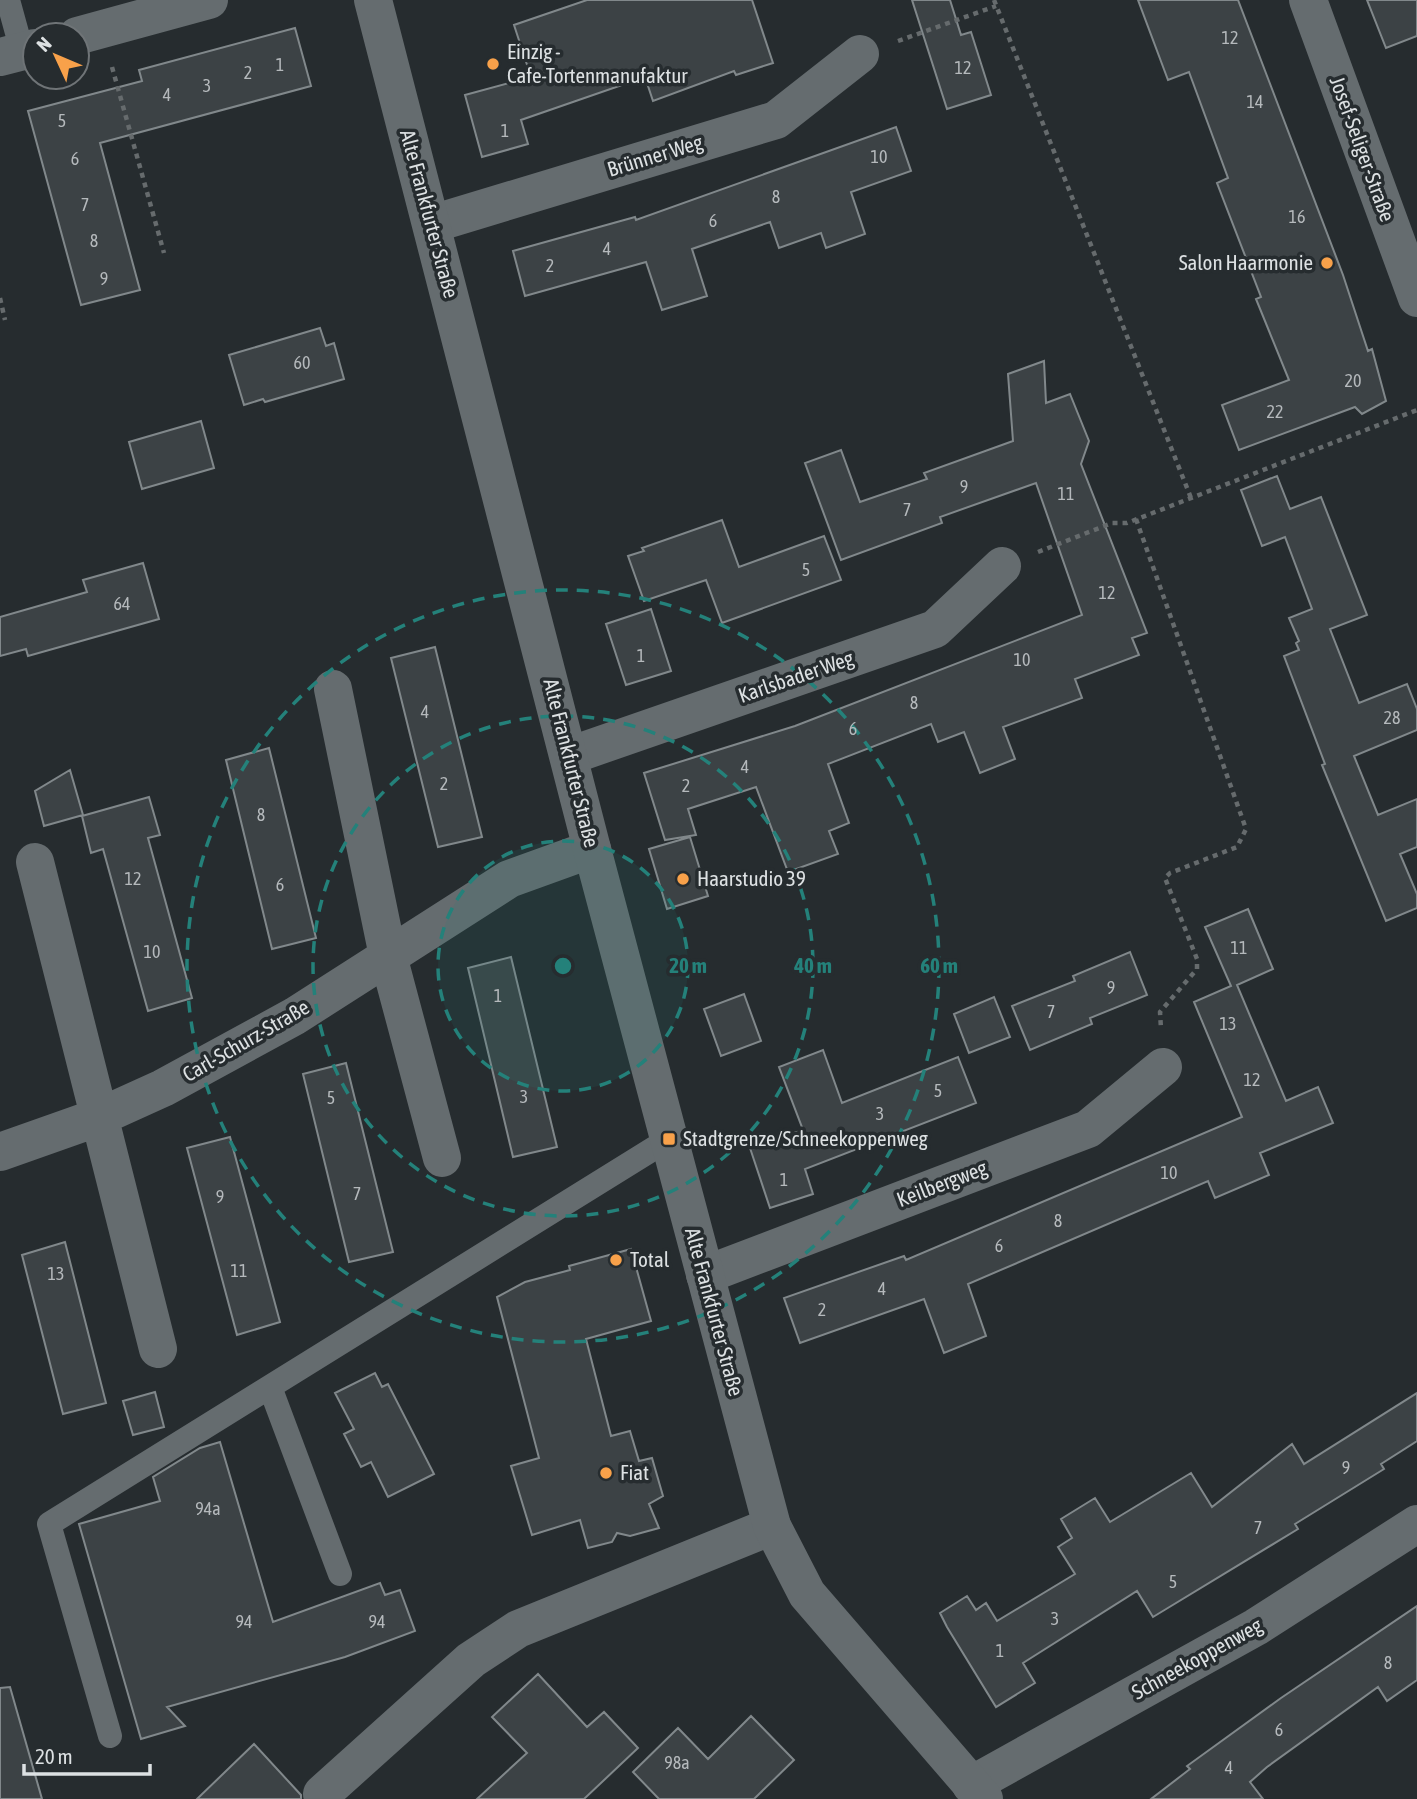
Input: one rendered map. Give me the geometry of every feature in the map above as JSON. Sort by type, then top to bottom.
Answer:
[{"type":"street","points":[[91,32],[209,0]]},
{"type":"street","name":"Alte Frankfurter Straße","points":[[373,0],[592,849],[772,1526],[807,1594],[978,1792]]},
{"type":"street","name":"Josef-Seliger-Straße","points":[[1308,0],[1417,298]]},
{"type":"street","name":"Brünner Weg","points":[[432,224],[776,120],[860,54]]},
{"type":"street","name":"Karlsbader Weg","points":[[569,756],[935,629],[1002,566]]},
{"type":"street","points":[[333,689],[388,956],[442,1158]]},
{"type":"street","name":"Carl-Schurz-Straße","points":[[0,1152],[99,1116],[228,1055],[509,879],[592,849]]},
{"type":"street","points":[[35,862],[158,1349]]},
{"type":"street","name":"Keilbergweg","points":[[705,1275],[1088,1129],[1163,1067]]},
{"type":"street","name":"Schneekoppenweg","points":[[978,1792],[1256,1627],[1417,1524]]},
{"type":"street","points":[[322,1794],[471,1660],[518,1629],[772,1526]]},
{"type":"lane","points":[[8,0],[19,52]]},
{"type":"lane","points":[[110,1736],[48,1524],[669,1139]]},
{"type":"lane","points":[[270,1387],[340,1574]]},
{"type":"path","points":[[860,54],[995,3],[1191,498]]},
{"type":"path","points":[[91,39],[164,253]]},
{"type":"path","points":[[0,298],[5,320]]},
{"type":"path","points":[[1002,566],[1112,523],[1136,519],[1417,410]]},
{"type":"path","points":[[1136,519],[1246,829],[1237,847],[1170,873],[1165,878],[1196,959],[1197,969],[1160,1012],[1163,1067]]},
{"type":"building","points":[[587,0],[752,0],[773,63],[736,75],[734,71],[653,101],[645,77],[521,120],[528,144],[482,157],[465,95],[531,77],[514,25]]},
{"type":"building","points":[[912,0],[950,0],[961,35],[971,32],[991,95],[947,109]]},
{"type":"building","points":[[1138,0],[1238,0],[1343,275],[1368,351],[1372,349],[1386,401],[1362,414],[1355,407],[1239,450],[1222,405],[1289,380],[1256,299],[1261,297],[1217,183],[1228,178],[1189,72],[1168,80]]},
{"type":"building","points":[[1367,0],[1417,0],[1417,36],[1386,48]]},
{"type":"building","points":[[295,28],[311,86],[100,143],[140,290],[81,305],[28,111],[142,81],[139,70]]},
{"type":"building","points":[[896,127],[911,171],[851,192],[865,234],[826,248],[821,233],[779,248],[770,222],[692,249],[707,296],[662,310],[646,262],[525,296],[513,251],[635,217],[636,220]]},
{"type":"building","points":[[320,328],[326,346],[334,343],[344,379],[265,402],[263,399],[244,405],[229,355]]},
{"type":"building","points":[[1044,361],[1046,403],[1070,394],[1089,441],[1081,464],[1147,633],[1132,638],[1139,655],[1075,679],[1082,698],[1003,727],[1015,759],[980,773],[964,732],[938,742],[931,724],[828,764],[849,823],[829,831],[838,854],[788,872],[756,787],[688,809],[696,835],[665,840],[644,773],[795,726],[1082,615],[1036,483],[940,517],[942,523],[841,560],[805,463],[841,450],[860,502],[927,479],[924,473],[1013,441],[1008,374]]},
{"type":"building","points":[[201,421],[214,468],[142,489],[129,442]]},
{"type":"building","points":[[1277,476],[1290,509],[1321,497],[1367,615],[1330,629],[1359,703],[1407,684],[1417,709],[1417,730],[1354,756],[1378,815],[1417,799],[1417,847],[1400,854],[1417,894],[1417,908],[1386,921],[1322,765],[1325,764],[1284,656],[1299,650],[1296,643],[1299,641],[1289,618],[1312,609],[1285,537],[1262,546],[1241,490]]},
{"type":"building","points":[[722,520],[739,567],[824,536],[841,580],[722,623],[706,580],[644,601],[628,556],[644,551],[642,548]]},
{"type":"building","points":[[143,563],[159,619],[28,656],[26,649],[0,656],[0,617],[87,592],[83,580]]},
{"type":"building","points":[[651,609],[671,671],[626,685],[606,624]]},
{"type":"building","points":[[435,647],[482,837],[438,847],[391,658]]},
{"type":"building","points":[[269,748],[316,938],[272,949],[226,760]]},
{"type":"building","points":[[70,770],[83,815],[44,826],[35,791]]},
{"type":"building","points":[[149,797],[160,835],[148,838],[192,998],[148,1011],[103,849],[91,853],[82,816]]},
{"type":"building","points":[[690,837],[708,896],[667,909],[649,849]]},
{"type":"building","points":[[1248,909],[1273,969],[1237,985],[1286,1101],[1318,1087],[1333,1123],[1260,1153],[1269,1175],[1215,1198],[1208,1181],[968,1284],[986,1336],[944,1353],[924,1299],[800,1343],[784,1298],[904,1256],[906,1260],[1242,1117],[1194,1002],[1231,986],[1205,927]]},
{"type":"building","points":[[1130,952],[1147,995],[1090,1018],[1092,1024],[1030,1050],[1012,1006],[1075,981],[1073,976]]},
{"type":"building","points":[[511,957],[557,1147],[513,1157],[468,968]]},
{"type":"building","points":[[744,994],[761,1041],[721,1056],[704,1009]]},
{"type":"building","points":[[994,997],[1010,1037],[969,1053],[954,1014]]},
{"type":"building","points":[[823,1050],[842,1103],[958,1057],[976,1103],[805,1169],[813,1194],[770,1208],[750,1148],[803,1130],[779,1067]]},
{"type":"building","points":[[346,1063],[393,1252],[349,1262],[303,1074]]},
{"type":"building","points":[[230,1137],[280,1322],[237,1335],[187,1148]]},
{"type":"building","points":[[65,1242],[106,1403],[63,1414],[22,1255]]},
{"type":"building","points":[[631,1249],[651,1321],[586,1339],[611,1436],[630,1431],[639,1461],[652,1458],[663,1496],[649,1504],[659,1528],[630,1536],[617,1533],[612,1542],[588,1548],[580,1520],[532,1535],[511,1466],[539,1458],[497,1297],[525,1282],[570,1270],[569,1266]]},
{"type":"building","points":[[375,1373],[382,1387],[388,1384],[434,1474],[388,1497],[371,1462],[361,1467],[344,1434],[354,1429],[335,1393]]},
{"type":"building","points":[[155,1392],[164,1427],[133,1435],[123,1401]]},
{"type":"building","points":[[1417,1393],[1417,1441],[1381,1464],[1384,1469],[1295,1524],[1298,1529],[1153,1617],[1137,1591],[1023,1663],[1035,1683],[996,1707],[940,1613],[967,1596],[976,1610],[986,1603],[997,1621],[1075,1574],[1058,1547],[1072,1538],[1061,1519],[1095,1498],[1110,1522],[1191,1473],[1212,1507],[1292,1444],[1304,1464]]},
{"type":"building","points":[[220,1442],[273,1622],[380,1583],[385,1595],[400,1590],[415,1631],[345,1657],[167,1707],[185,1726],[141,1739],[79,1524],[160,1501],[153,1477],[200,1448]]},
{"type":"building","points":[[1417,1606],[1417,1680],[1387,1701],[1378,1687],[1267,1767],[1250,1782],[1263,1799],[1151,1799],[1190,1769],[1187,1766],[1281,1698]]},
{"type":"building","points":[[538,1674],[587,1727],[604,1712],[638,1748],[584,1799],[477,1799],[527,1753],[492,1717]]},
{"type":"building","points":[[10,1687],[42,1799],[0,1799],[0,1688]]},
{"type":"building","points":[[751,1716],[794,1760],[754,1799],[659,1799],[633,1772],[678,1728],[708,1759]]},
{"type":"building","points":[[254,1744],[301,1795],[301,1799],[197,1799]]},
{"type":"place","name":"Einzig - Cafe-Tortenmanufaktur","points":[[493,64]]},
{"type":"place","name":"Salon Haarmonie","points":[[1327,263]]},
{"type":"place","name":"Haarstudio 39","points":[[683,879]]},
{"type":"place","name":"Stadtgrenze/Schneekoppenweg","points":[[669,1139]]},
{"type":"place","name":"Total","points":[[616,1260]]},
{"type":"place","name":"Fiat","points":[[606,1473]]}]
